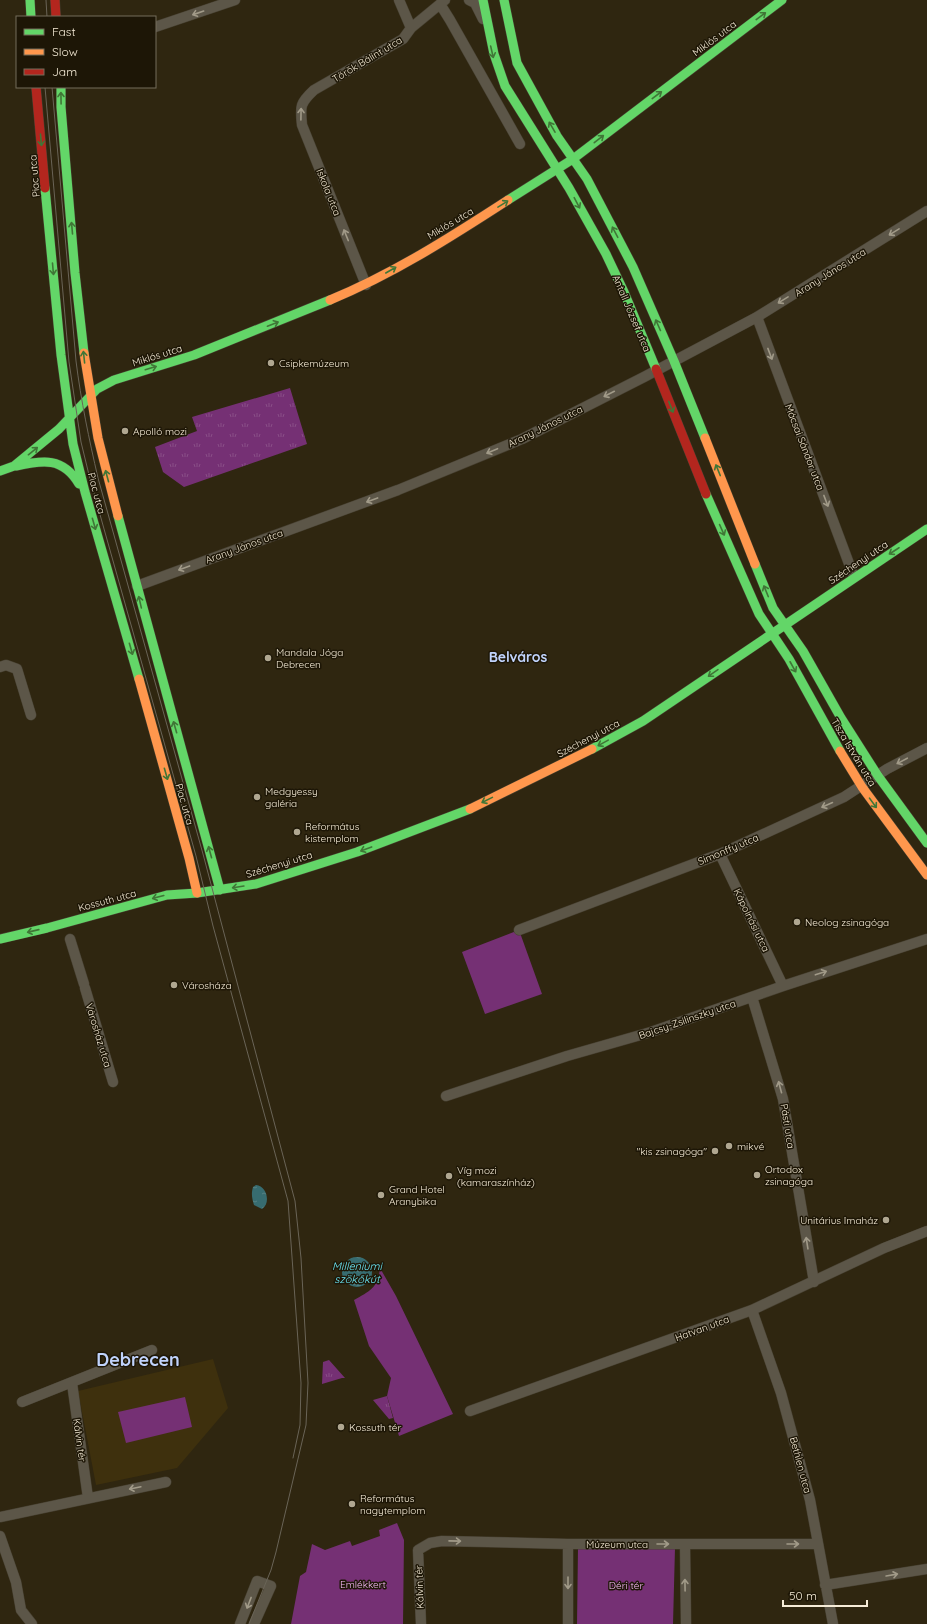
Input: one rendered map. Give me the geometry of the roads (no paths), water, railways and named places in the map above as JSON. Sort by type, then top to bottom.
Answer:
[{"type":"street","points":[[30,0],[31,16]]},
{"type":"street","points":[[55,0],[56,16]]},
{"type":"street","points":[[156,27],[235,0]]},
{"type":"street","points":[[399,0],[411,28]]},
{"type":"street","points":[[469,0],[475,3],[487,29]]},
{"type":"street","name":"Antall József utca","points":[[483,0],[493,56],[505,86],[558,169],[606,254],[624,292],[715,515],[759,614],[772,633]]},
{"type":"street","name":"Antall József utca","points":[[504,0],[516,64],[557,136],[587,179],[618,238],[674,361],[773,608],[785,625]]},
{"type":"street","name":"Miklós utca","points":[[14,466],[60,429],[97,389],[114,380],[194,355],[366,285],[455,234],[573,159],[782,0]]},
{"type":"street","points":[[442,2],[450,20],[520,144]]},
{"type":"street","name":"Török Bálint utca","points":[[304,99],[314,90],[403,39],[411,28],[442,2]]},
{"type":"street","name":"Piac utca","points":[[36,88],[62,362],[73,444],[85,492],[189,858],[197,893]]},
{"type":"street","name":"Piac utca","points":[[61,88],[84,361],[98,439],[220,890]]},
{"type":"street","name":"Iskola utca","points":[[304,99],[301,110],[302,125],[366,285]]},
{"type":"street","name":"Arany János utca","points":[[137,586],[398,490],[522,439],[656,371],[757,317],[927,211]]},
{"type":"street","name":"Mácsai Sándor utca","points":[[757,317],[854,577]]},
{"type":"street","points":[[62,362],[76,377],[88,381],[114,380]]},
{"type":"street","points":[[0,471],[14,466],[44,460],[62,465],[69,469],[85,492]]},
{"type":"street","name":"Széchenyi utca","points":[[220,890],[256,884],[336,859],[418,830],[461,813],[586,752],[643,722],[854,577],[927,529]]},
{"type":"street","name":"Tisza István utca","points":[[785,625],[803,651],[841,718],[878,776],[927,843]]},
{"type":"street","name":"Tisza István utca","points":[[772,633],[789,659],[833,740],[862,787],[927,875]]},
{"type":"street","points":[[0,667],[6,665],[17,669],[31,714]]},
{"type":"street","name":"Simonffy utca","points":[[519,930],[720,854],[844,797],[862,787],[887,769],[927,748]]},
{"type":"street","name":"Kápolnási utca","points":[[720,854],[784,986]]},
{"type":"street","name":"Kossuth utca","points":[[0,939],[47,928],[167,895],[220,890]]},
{"type":"street","name":"Bajcsy-Zsilinszky utca","points":[[446,1096],[567,1056],[650,1032],[927,938]]},
{"type":"street","name":"Városház utca","points":[[70,939],[113,1082]]},
{"type":"street","name":"Pásti utca","points":[[752,997],[783,1098],[814,1282]]},
{"type":"street","name":"Hatvan utca","points":[[470,1411],[752,1310],[884,1248],[927,1231]]},
{"type":"street","name":"Bethlen utca","points":[[752,1310],[781,1393],[810,1500],[833,1624]]},
{"type":"street","points":[[22,1402],[152,1350]]},
{"type":"street","name":"Kálvin tér","points":[[72,1383],[88,1498]]},
{"type":"street","points":[[0,1517],[166,1482]]},
{"type":"street","points":[[0,1536],[16,1582],[21,1610],[32,1624]]},
{"type":"street","name":"Múzeum utca","points":[[418,1550],[430,1543],[442,1541],[568,1544],[817,1544]]},
{"type":"street","points":[[568,1544],[568,1624]]},
{"type":"street","points":[[685,1544],[686,1624]]},
{"type":"street","name":"Kálvin tér","points":[[418,1550],[421,1624]]},
{"type":"street","points":[[825,1585],[927,1569]]},
{"type":"street","points":[[240,1624],[257,1581],[270,1586],[254,1624]]},
{"type":"water","points":[[256,1185],[263,1188],[267,1199],[265,1206],[262,1209],[254,1205],[252,1189]]},
{"type":"water","name":"Milleniumi szökőkút","points":[[357,1257],[368,1261],[372,1272],[368,1283],[357,1287],[346,1283],[342,1272],[346,1261]]},
{"type":"tram line","points":[[46,0],[47,16]]},
{"type":"tram line","points":[[45,88],[69,362],[81,442],[90,479],[196,856],[213,926],[288,1201],[301,1383],[300,1425],[293,1458]]},
{"type":"tram line","points":[[52,88],[76,361],[91,449],[203,854],[295,1201],[301,1258],[308,1383],[306,1425],[271,1570],[249,1624]]},
{"type":"place","name":"Csipkemúzeum","points":[[271,363]]},
{"type":"place","name":"Apolló mozi","points":[[125,431]]},
{"type":"place","name":"Mandala Jóga Debrecen","points":[[268,658]]},
{"type":"place","name":"Medgyessy galéria","points":[[257,797]]},
{"type":"place","name":"Református kistemplom","points":[[297,832]]},
{"type":"place","name":"Neolog zsinagóga","points":[[797,922]]},
{"type":"place","name":"Városháza","points":[[174,985]]},
{"type":"place","name":"mikvé","points":[[729,1146]]},
{"type":"place","name":"\"kis zsinagóga\"","points":[[715,1151]]},
{"type":"place","name":"Ortodox zsinagóga","points":[[757,1175]]},
{"type":"place","name":"Víg mozi (kamaraszínház)","points":[[449,1176]]},
{"type":"place","name":"Grand Hotel Aranybika","points":[[381,1195]]},
{"type":"place","name":"Unitárius Imaház","points":[[886,1220]]},
{"type":"place","name":"Kossuth tér","points":[[341,1427]]},
{"type":"place","name":"Református nagytemplom","points":[[352,1504]]},
{"type":"district","name":"Belváros","points":[[518,657]]},
{"type":"district","name":"Debrecen","points":[[138,1360]]},
{"type":"park label","name":"Emlékkert","points":[[363,1584]]},
{"type":"park label","name":"Déri tér","points":[[626,1585]]}]
